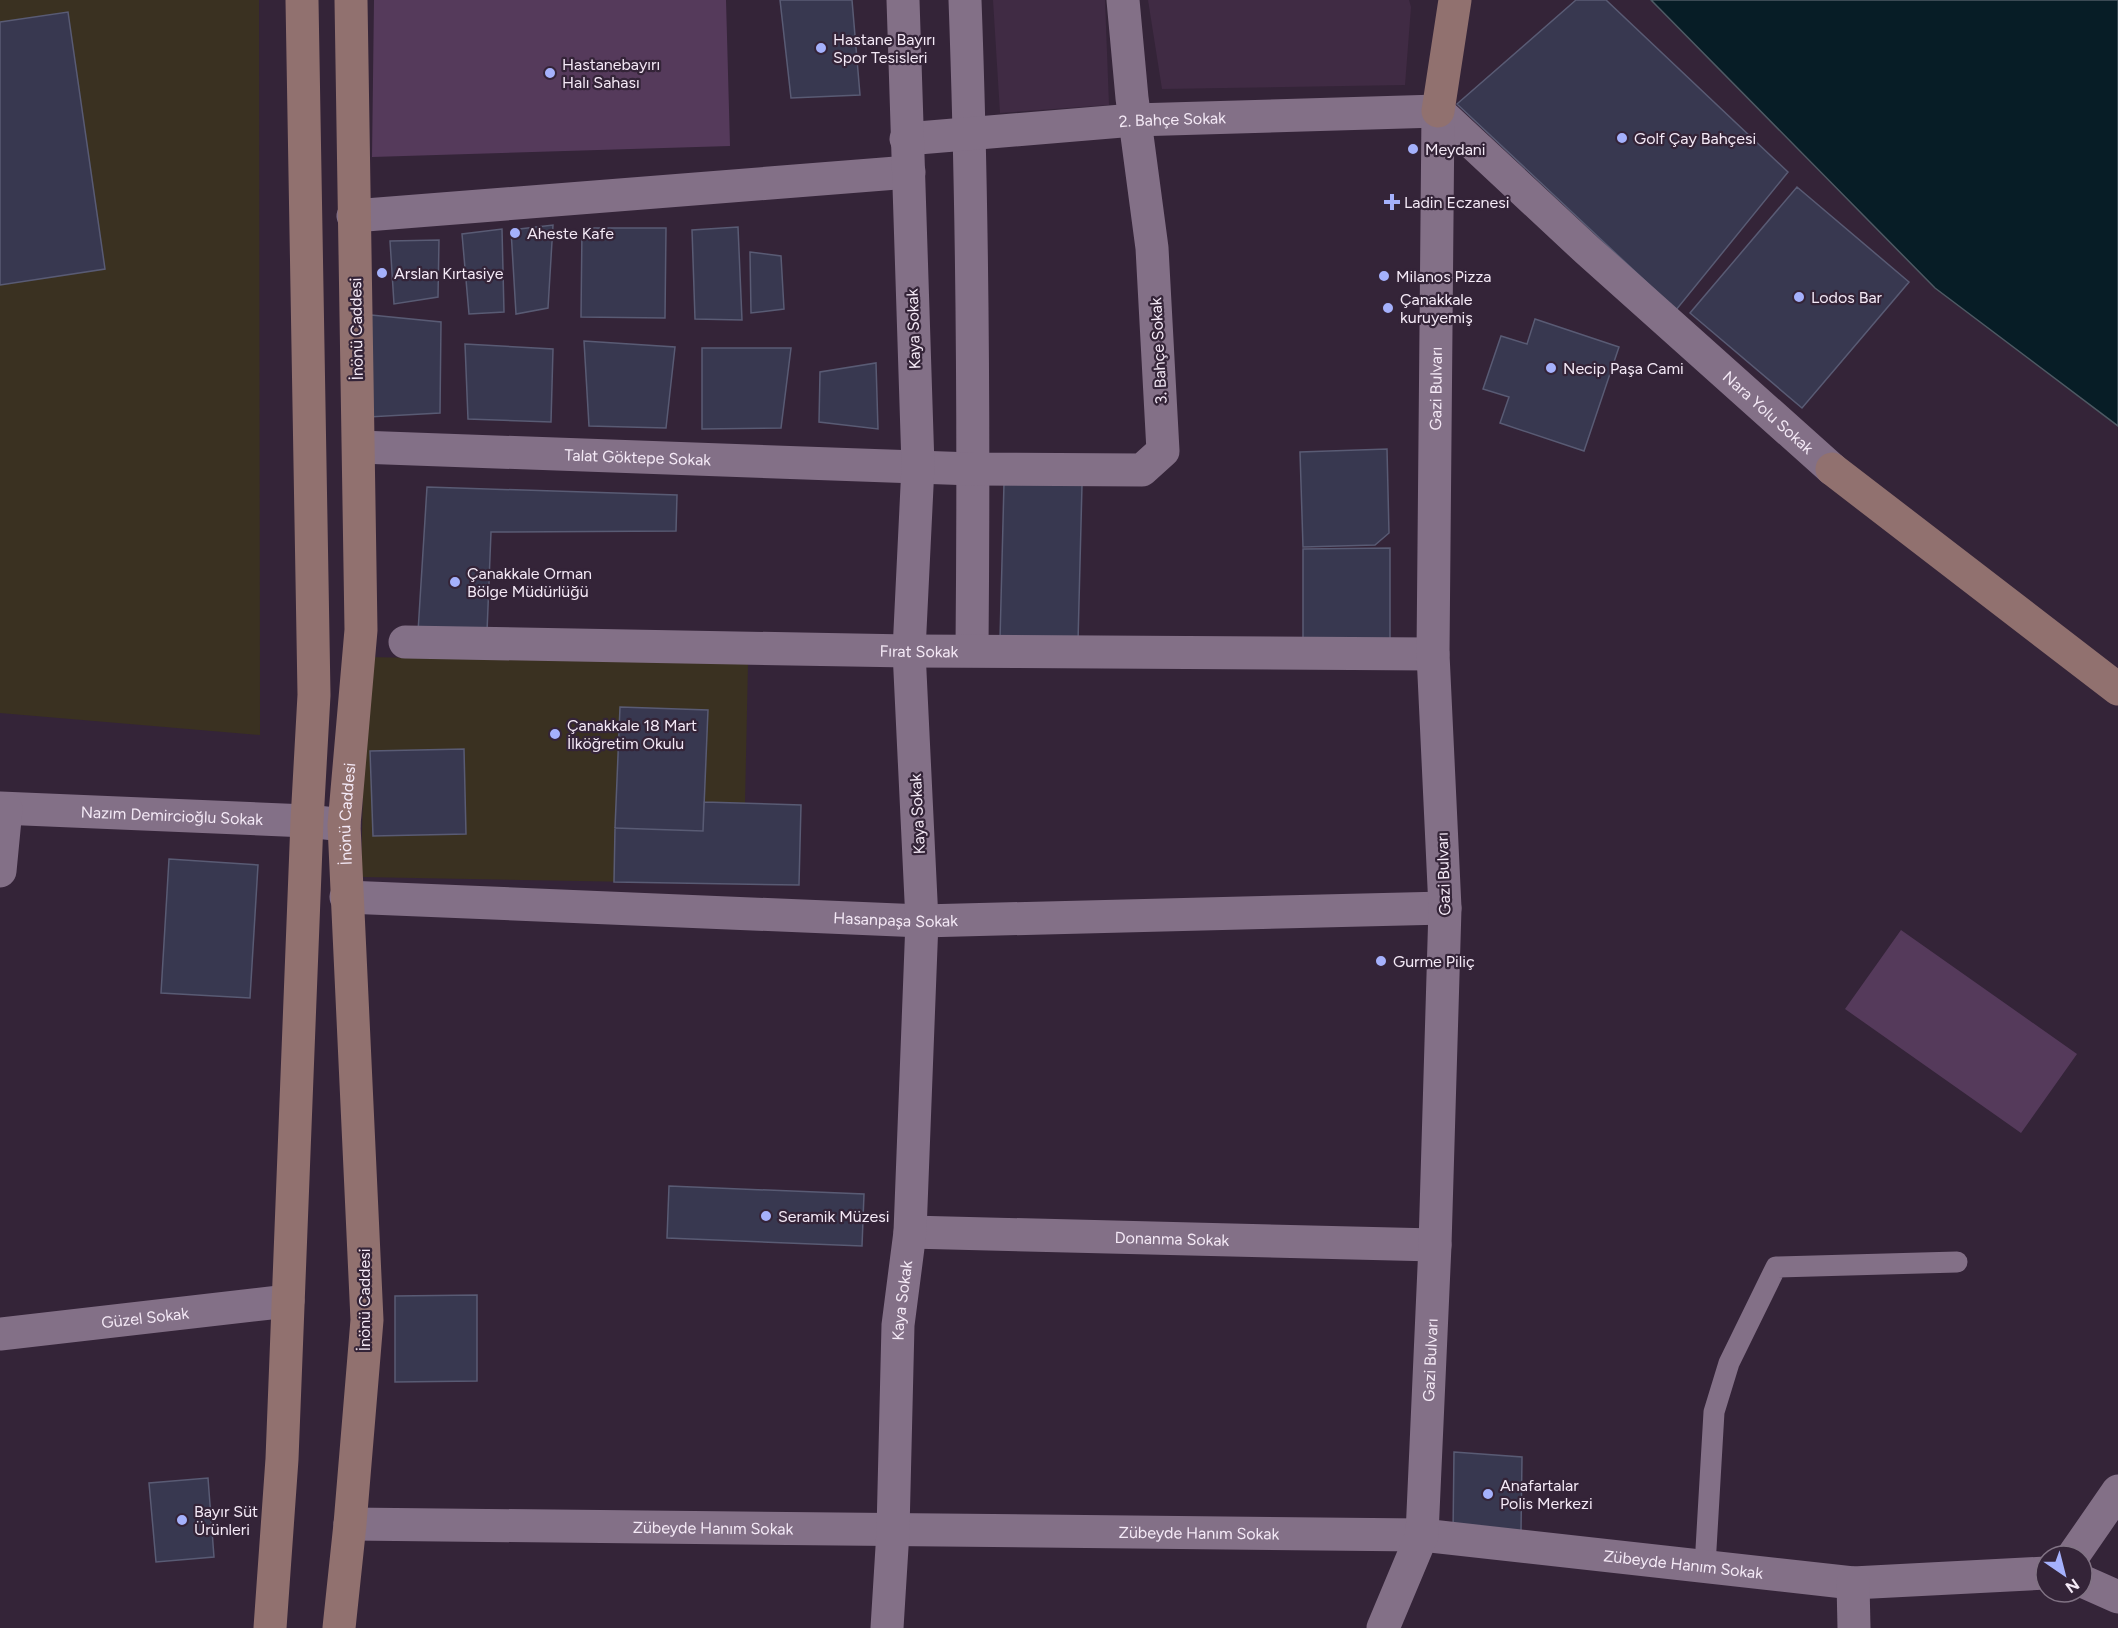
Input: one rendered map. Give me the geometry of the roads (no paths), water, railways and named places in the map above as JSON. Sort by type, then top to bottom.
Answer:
[{"type":"main road","points":[[270,1628],[282,1459],[314,695],[302,0]]},
{"type":"main road","name":"İnönü Caddesi","points":[[339,1628],[367,1320],[344,825],[361,630],[351,0]]},
{"type":"main road","points":[[1438,111],[1455,0]]},
{"type":"main road","name":"Nara Yolu Sokak","points":[[1832,469],[2118,689]]},
{"type":"street","name":"Kaya Sokak","points":[[887,1628],[893,1531],[898,1324],[910,1232],[922,921],[909,651],[918,466],[903,0]]},
{"type":"street","points":[[965,0],[970,134],[974,469],[972,650]]},
{"type":"street","name":"3. Bahçe Sokak","points":[[918,466],[974,469],[1142,470],[1163,451],[1152,248],[1134,120],[1123,0]]},
{"type":"street","name":"2. Bahçe Sokak","points":[[906,139],[1134,120],[1438,111]]},
{"type":"street","name":"Nara Yolu Sokak","points":[[1438,111],[1587,250],[1832,469]]},
{"type":"street","name":"Gazi Bulvarı","points":[[1383,1628],[1422,1535],[1435,1245],[1445,908],[1433,654],[1438,111]]},
{"type":"street","points":[[353,216],[909,172]]},
{"type":"street","name":"Talat Göktepe Sokak","points":[[358,447],[918,466]]},
{"type":"street","name":"Fırat Sokak","points":[[405,642],[909,651],[1433,654]]},
{"type":"street","name":"Nazım Demircioğlu Sokak","points":[[3,808],[307,821],[344,825]]},
{"type":"street","points":[[0,871],[3,808]]},
{"type":"street","name":"Hasanpaşa Sokak","points":[[346,897],[922,921],[1445,908]]},
{"type":"street","name":"Donanma Sokak","points":[[910,1232],[1435,1245]]},
{"type":"street","name":"Güzel Sokak","points":[[0,1334],[288,1301]]},
{"type":"street","points":[[2081,1544],[2118,1491]]},
{"type":"street","name":"Zübeyde Hanım Sokak","points":[[350,1524],[1422,1535],[1853,1583],[2034,1573]]},
{"type":"street","points":[[1853,1583],[1854,1628]]},
{"type":"street","points":[[2094,1586],[2118,1597]]},
{"type":"lane","points":[[1705,1566],[1714,1412],[1729,1363],[1776,1267],[1957,1262]]},
{"type":"water","points":[[1651,0],[2118,0],[2118,426],[1935,288]]},
{"type":"place","name":"Hastane Bayırı Spor Tesisleri","points":[[821,48]]},
{"type":"place","name":"Hastanebayırı Halı Sahası","points":[[550,73]]},
{"type":"place","name":"Golf Çay Bahçesi","points":[[1622,138]]},
{"type":"place","name":"Meydani","points":[[1413,149]]},
{"type":"place","name":"Ladin Eczanesi","points":[[1392,202]]},
{"type":"place","name":"Aheste Kafe","points":[[515,233]]},
{"type":"place","name":"Arslan Kırtasiye","points":[[382,273]]},
{"type":"place","name":"Milanos Pizza","points":[[1384,276]]},
{"type":"place","name":"Lodos Bar","points":[[1799,297]]},
{"type":"place","name":"Çanakkale kuruyemiş","points":[[1388,308]]},
{"type":"place","name":"Necip Paşa Cami","points":[[1551,368]]},
{"type":"place","name":"Çanakkale Orman Bölge Müdürlüğü","points":[[455,582]]},
{"type":"place","name":"Çanakkale 18 Mart İlköğretim Okulu","points":[[555,734]]},
{"type":"place","name":"Gurme Piliç","points":[[1381,961]]},
{"type":"place","name":"Seramik Müzesi","points":[[766,1216]]},
{"type":"place","name":"Anafartalar Polis Merkezi","points":[[1488,1494]]},
{"type":"place","name":"Bayır Süt Ürünleri","points":[[182,1520]]}]
